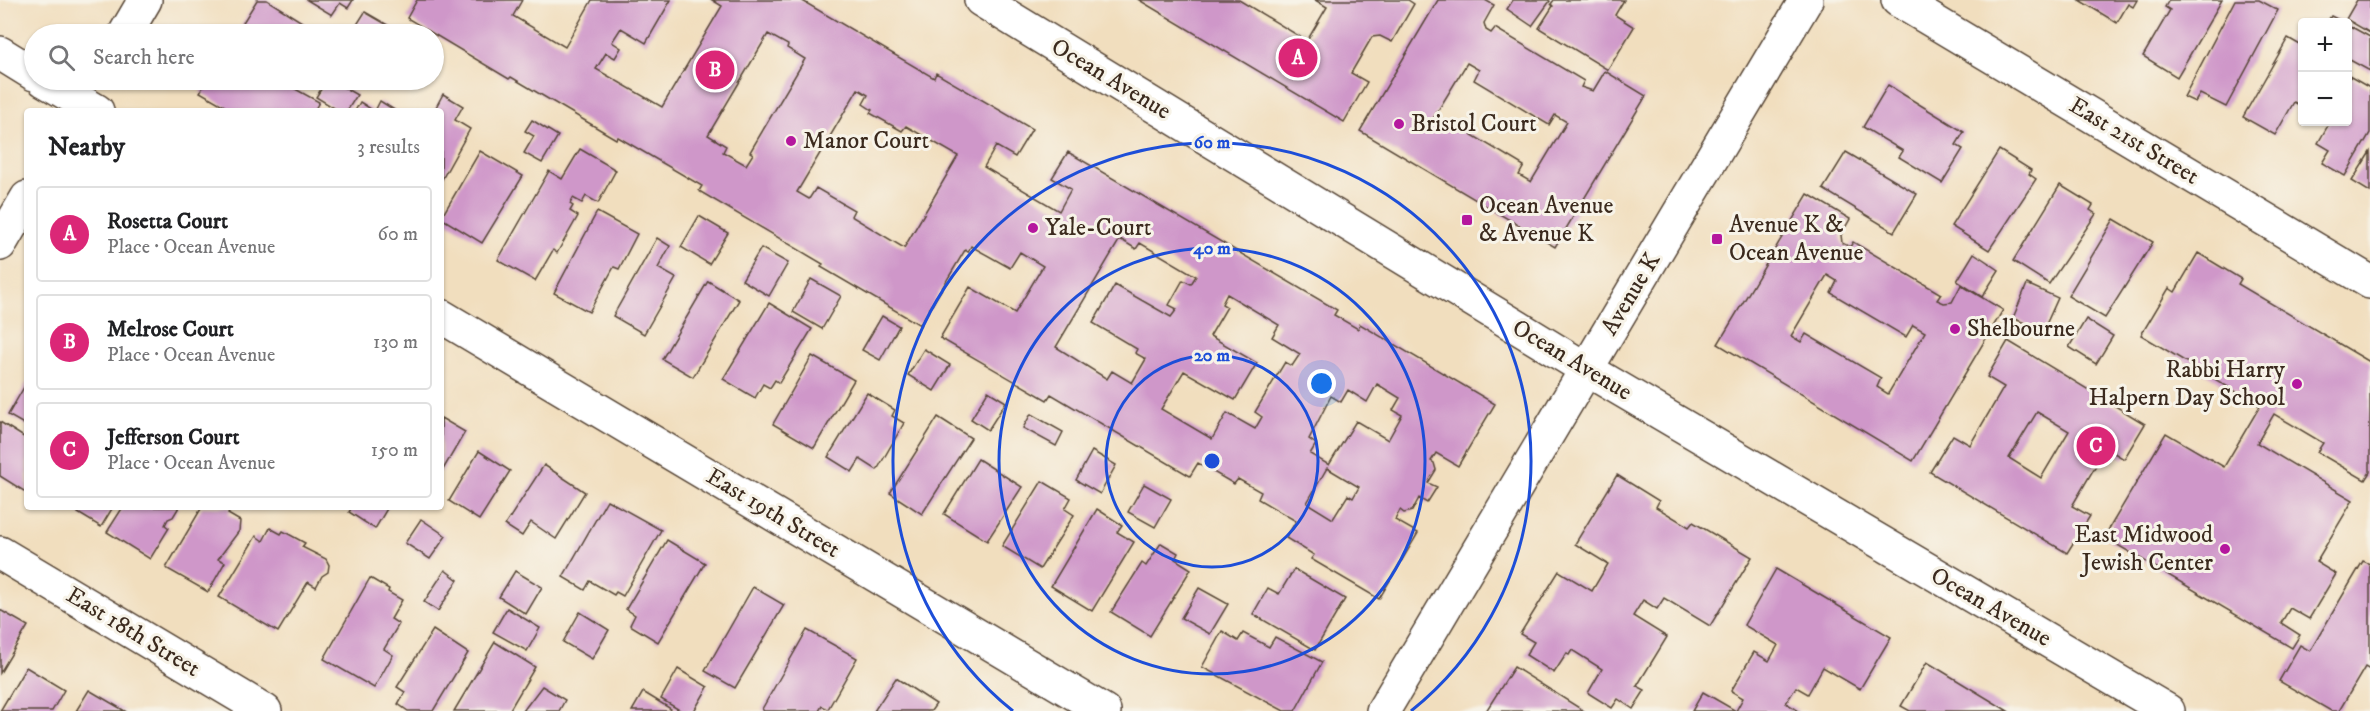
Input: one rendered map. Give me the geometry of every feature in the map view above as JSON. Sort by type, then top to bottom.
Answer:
[{"type":"street","points":[[131,24],[146,0]]},
{"type":"street","name":"Ocean Avenue","points":[[981,0],[1586,369],[2168,711]]},
{"type":"street","name":"Avenue K","points":[[1383,711],[1806,0]]},
{"type":"street","name":"East 21st Street","points":[[1898,0],[2370,282]]},
{"type":"street","points":[[0,53],[24,68]]},
{"type":"street","points":[[65,90],[89,101]]},
{"type":"street","points":[[0,244],[24,203]]},
{"type":"street","name":"East 19th Street","points":[[444,318],[1104,711]]},
{"type":"street","name":"East 18th Street","points":[[0,553],[265,711]]},
{"type":"building","points":[[257,0],[267,0],[305,24],[242,24]]},
{"type":"building","points":[[307,0],[353,0],[348,8],[340,3],[332,15]]},
{"type":"building","points":[[417,0],[522,0],[513,16],[565,47],[592,0],[671,0],[646,43],[621,28],[612,42],[621,48],[615,58],[606,53],[596,69],[662,107],[722,6],[712,0],[801,0],[934,78],[936,73],[1032,129],[1015,157],[996,146],[984,167],[1059,211],[1071,189],[1052,178],[1068,152],[1337,310],[1334,315],[1358,329],[1360,324],[1495,404],[1458,466],[1436,453],[1431,461],[1436,470],[1428,483],[1437,487],[1427,503],[1419,498],[1412,511],[1404,513],[1400,510],[1395,520],[1418,533],[1379,599],[1311,559],[1314,555],[1286,538],[1296,521],[1258,499],[1261,492],[1238,479],[1234,484],[1198,463],[1190,476],[1051,394],[1047,400],[940,338],[970,287],[1015,313],[1043,266],[1020,252],[1010,268],[971,246],[968,252],[965,250],[920,325],[821,267],[823,264],[699,191],[702,186],[618,137],[616,139],[511,77],[509,79],[444,40],[444,24],[417,24],[407,18]],"holes":[[[768,34],[788,45],[787,48],[805,59],[750,152],[753,154],[746,165],[723,152],[726,146],[708,135]],[[858,89],[868,95],[863,104],[872,110],[870,113],[902,131],[906,126],[958,156],[904,248],[851,216],[854,210],[816,188],[809,199],[797,192]],[[1120,239],[1136,249],[1140,243],[1196,276],[1191,284],[1183,280],[1169,305],[1177,309],[1171,317],[1115,285],[1093,323],[1137,349],[1135,353],[1146,359],[1132,383],[1112,371],[1107,379],[1056,347]],[[1227,294],[1279,325],[1272,337],[1300,354],[1292,366],[1285,362],[1255,412],[1262,417],[1255,429],[1227,413],[1212,439],[1161,409],[1184,371],[1235,400],[1257,363],[1210,336],[1227,307],[1222,304]],[[1377,384],[1400,398],[1393,410],[1402,415],[1388,440],[1356,421],[1329,465],[1310,454],[1316,444],[1309,439],[1331,396],[1341,402],[1348,390],[1367,402]],[[1327,468],[1359,487],[1353,498],[1348,495],[1333,519],[1307,503]]]},
{"type":"building","points":[[1139,0],[1239,0],[1307,41],[1327,7],[1315,0],[1408,0],[1414,4],[1392,42],[1380,36],[1372,37],[1351,73],[1367,82],[1344,122]]},
{"type":"building","name":"Bristol Court","points":[[1438,0],[1485,0],[1494,5],[1484,23],[1486,30],[1491,33],[1495,28],[1584,81],[1581,87],[1593,91],[1605,71],[1646,96],[1555,247],[1360,131]],"holes":[[[1467,63],[1479,70],[1474,80],[1549,125],[1555,115],[1567,122],[1531,182],[1519,175],[1524,166],[1449,121],[1444,130],[1431,122]]]},
{"type":"building","points":[[1513,0],[1550,1],[1532,26],[1507,9]]},
{"type":"building","points":[[1554,0],[1624,0],[1615,15],[1634,27],[1608,70],[1539,28],[1553,6],[1551,4]]},
{"type":"building","points":[[2079,0],[2137,0],[2133,7],[2128,4],[2117,23]]},
{"type":"building","points":[[2169,0],[2222,0],[2177,77],[2143,56],[2170,10],[2165,7]]},
{"type":"building","points":[[2235,0],[2259,0],[2278,10],[2226,107],[2200,94],[2195,102],[2184,97]]},
{"type":"building","points":[[2357,0],[2370,0],[2370,33],[2352,22],[2352,18],[2347,18]]},
{"type":"building","points":[[365,12],[386,24],[357,24]]},
{"type":"building","points":[[2352,27],[2370,37],[2370,71],[2352,61]]},
{"type":"building","points":[[2288,38],[2298,44],[2298,104],[2294,102],[2275,135],[2243,117]]},
{"type":"building","points":[[2352,78],[2370,88],[2370,133],[2345,176],[2322,163],[2330,150],[2318,143],[2328,126],[2352,126]]},
{"type":"building","points":[[1888,85],[1964,132],[1956,145],[1963,149],[1942,183],[1899,157],[1903,151],[1863,127]]},
{"type":"building","points":[[201,90],[297,90],[319,102],[316,108],[228,108],[200,92]]},
{"type":"building","points":[[321,90],[348,90],[357,95],[349,108],[334,108],[316,97]]},
{"type":"building","points":[[443,94],[463,106],[455,120],[470,129],[444,176],[444,108],[436,108]]},
{"type":"building","points":[[380,101],[391,108],[376,108]]},
{"type":"building","points":[[360,102],[369,108],[357,108]]},
{"type":"building","points":[[532,120],[558,136],[542,163],[524,153],[534,136],[525,131]]},
{"type":"building","points":[[580,149],[616,170],[598,203],[586,196],[582,203],[573,198],[570,211],[578,216],[557,253],[553,250],[535,281],[498,260],[549,171],[562,179]]},
{"type":"building","points":[[1999,150],[2031,170],[2029,174],[2036,179],[1989,250],[1951,226]]},
{"type":"building","points":[[480,151],[523,176],[482,243],[444,220],[444,213]]},
{"type":"building","points":[[1846,152],[1917,194],[1894,232],[1823,189]]},
{"type":"building","points":[[2370,152],[2370,192],[2352,181]]},
{"type":"building","points":[[2060,185],[2093,205],[2090,210],[2096,214],[2049,284],[2013,261]]},
{"type":"building","name":"Shelbourne","points":[[1808,194],[1850,219],[1841,235],[1842,243],[1850,247],[1853,242],[1941,294],[1937,300],[1944,303],[1952,302],[1961,285],[2003,310],[1913,461],[1718,344]],"holes":[[[1827,275],[1837,281],[1831,293],[1906,337],[1913,325],[1925,332],[1888,394],[1877,387],[1881,378],[1806,334],[1801,342],[1791,336]]]},
{"type":"building","points":[[597,212],[637,234],[619,269],[614,267],[589,312],[554,293]]},
{"type":"building","points":[[699,216],[728,233],[709,264],[681,247]]},
{"type":"building","points":[[2114,219],[2153,242],[2105,318],[2068,296]]},
{"type":"building","points":[[657,238],[670,246],[658,268],[676,278],[644,334],[613,316]]},
{"type":"building","points":[[761,248],[788,263],[769,296],[742,280]]},
{"type":"building","points":[[1974,253],[1999,270],[1982,297],[1957,281]]},
{"type":"building","points":[[2198,253],[2241,279],[2238,284],[2370,362],[2370,472],[2365,480],[2317,452],[2323,443],[2274,414],[2257,443],[2353,500],[2316,562],[2336,574],[2309,619],[2290,608],[2281,623],[2300,635],[2292,648],[2104,537],[2166,433],[2224,467],[2260,406],[2141,335],[2169,288],[2175,292]]},
{"type":"building","points":[[811,279],[841,296],[822,329],[793,312]]},
{"type":"building","points":[[708,281],[739,300],[693,377],[662,359]]},
{"type":"building","points":[[2027,284],[2058,298],[2043,331],[2013,318]]},
{"type":"building","points":[[769,303],[812,329],[779,383],[775,380],[770,388],[763,384],[755,398],[723,379]]},
{"type":"building","points":[[882,316],[899,326],[880,360],[862,350]]},
{"type":"building","points":[[2086,319],[2113,336],[2096,364],[2069,347]]},
{"type":"building","points":[[2008,341],[2145,424],[2124,459],[2106,448],[2072,506],[2090,516],[2067,553],[1930,472],[1953,435],[1970,445],[2004,387],[1987,377]],"holes":[[[2037,412],[2069,431],[2041,478],[2009,458]]]},
{"type":"building","points":[[924,349],[950,365],[934,391],[908,375]]},
{"type":"building","points":[[812,356],[854,380],[814,448],[773,424]]},
{"type":"building","points":[[24,387],[24,424],[8,415]]},
{"type":"building","points":[[988,391],[1006,402],[988,430],[971,419]]},
{"type":"building","points":[[867,393],[895,410],[892,416],[904,423],[877,470],[860,459],[852,472],[828,457]]},
{"type":"building","points":[[1031,414],[1063,432],[1056,446],[1023,428]]},
{"type":"building","points":[[938,417],[971,438],[922,514],[890,493]]},
{"type":"building","points":[[444,420],[465,432],[444,468]]},
{"type":"building","points":[[0,422],[24,437],[24,491],[0,476]]},
{"type":"building","points":[[479,451],[510,471],[479,520],[449,501]]},
{"type":"building","points":[[1092,451],[1116,465],[1100,494],[1076,480]]},
{"type":"building","points":[[978,459],[1022,487],[987,541],[944,514]]},
{"type":"building","points":[[544,465],[585,492],[556,539],[531,522],[522,536],[505,525]]},
{"type":"building","points":[[1617,475],[1659,501],[1656,507],[1689,527],[1693,522],[1752,557],[1710,626],[1664,598],[1657,609],[1643,600],[1633,616],[1667,637],[1637,686],[1645,690],[1633,709],[1618,699],[1612,708],[1588,693],[1602,669],[1572,650],[1569,655],[1567,653],[1554,673],[1526,655],[1534,642],[1520,634],[1559,571],[1592,591],[1608,564],[1575,544]]},
{"type":"building","points":[[1042,481],[1071,498],[1065,509],[1074,515],[1040,569],[1002,546]]},
{"type":"building","points":[[1144,484],[1171,499],[1155,527],[1128,512]]},
{"type":"building","points":[[607,500],[661,530],[623,596],[616,592],[614,595],[590,581],[585,590],[563,577]]},
{"type":"building","points":[[1097,509],[1122,525],[1117,532],[1134,542],[1092,611],[1051,586]]},
{"type":"building","points":[[80,510],[111,510],[101,527],[78,513]]},
{"type":"building","points":[[121,510],[177,510],[173,517],[168,519],[165,525],[169,528],[150,559],[107,532]]},
{"type":"building","points":[[200,510],[230,510],[228,514],[240,521],[239,531],[218,559],[225,562],[208,592],[166,568]]},
{"type":"building","points":[[350,510],[386,510],[375,529],[349,512]]},
{"type":"building","points":[[421,519],[446,536],[430,559],[405,543]]},
{"type":"building","points":[[270,528],[281,534],[283,531],[305,543],[302,547],[326,559],[329,565],[328,572],[322,576],[316,587],[308,582],[278,632],[219,597],[256,536],[263,541]]},
{"type":"building","points":[[667,540],[705,563],[658,642],[630,625],[635,615],[626,609]]},
{"type":"building","points":[[1161,543],[1178,553],[1175,559],[1191,569],[1150,636],[1111,612],[1142,563],[1146,566]]},
{"type":"building","points":[[2363,561],[2370,564],[2370,670],[2365,667],[2339,711],[2331,711],[2279,681],[2300,645],[2310,651]]},
{"type":"building","points":[[1294,569],[1345,599],[1315,650],[1253,614],[1268,588],[1279,594]]},
{"type":"building","points":[[1776,569],[1891,637],[1860,689],[1823,667],[1808,694],[1796,687],[1786,703],[1799,711],[1736,711],[1743,698],[1731,691],[1754,652],[1769,661],[1778,645],[1744,625]]},
{"type":"building","points":[[445,570],[458,580],[438,611],[424,602]]},
{"type":"building","points":[[515,571],[542,587],[526,614],[499,597]]},
{"type":"building","points":[[370,578],[402,600],[391,619],[399,624],[384,649],[393,655],[374,688],[324,659]]},
{"type":"building","points":[[753,587],[784,605],[735,688],[705,671]]},
{"type":"building","points":[[1199,588],[1228,604],[1210,634],[1181,618]]},
{"type":"building","points":[[507,608],[540,628],[527,651],[493,632]]},
{"type":"building","points":[[0,610],[28,626],[0,673]]},
{"type":"building","points":[[580,612],[609,630],[592,659],[563,642]]},
{"type":"building","points":[[433,630],[468,653],[433,711],[408,711],[398,704],[405,692],[397,687]]},
{"type":"building","points":[[807,630],[857,658],[828,709],[822,706],[819,711],[764,711],[762,709]]},
{"type":"building","points":[[1222,631],[1238,641],[1243,633],[1269,647],[1275,637],[1322,662],[1295,711],[1284,711],[1202,667]]},
{"type":"building","points":[[495,642],[535,667],[509,711],[454,711]]},
{"type":"building","points":[[1927,662],[2008,711],[1910,711],[1901,706]]},
{"type":"building","points":[[26,667],[64,690],[52,711],[0,711]]},
{"type":"building","points":[[1514,667],[1584,711],[1486,711]]},
{"type":"building","points":[[678,669],[708,687],[694,711],[681,711],[661,699]]},
{"type":"building","points":[[896,678],[936,704],[931,711],[874,711]]},
{"type":"building","points":[[542,686],[565,700],[559,711],[523,711]]},
{"type":"building","points":[[89,690],[125,711],[76,711]]},
{"type":"building","points":[[643,692],[671,709],[670,711],[632,711]]},
{"type":"building","points":[[1703,692],[1736,711],[1692,711]]},
{"type":"place","name":"Rosetta Court","points":[[1298,58]]},
{"type":"place","name":"Melrose Court","points":[[715,70]]},
{"type":"place","name":"Bristol Court","points":[[1399,124]]},
{"type":"place","name":"Manor Court","points":[[791,141]]},
{"type":"place","name":"Ocean Avenue & Avenue K","points":[[1467,220]]},
{"type":"place","name":"Yale-Court","points":[[1033,228]]},
{"type":"place","name":"Avenue K & Ocean Avenue","points":[[1717,239]]},
{"type":"place","name":"Shelbourne","points":[[1955,329]]},
{"type":"place","name":"Rabbi Harry Halpern Day School","points":[[2297,384]]},
{"type":"place","name":"Jefferson Court","points":[[2096,446]]},
{"type":"place","name":"East Midwood Jewish Center","points":[[2225,549]]}]
